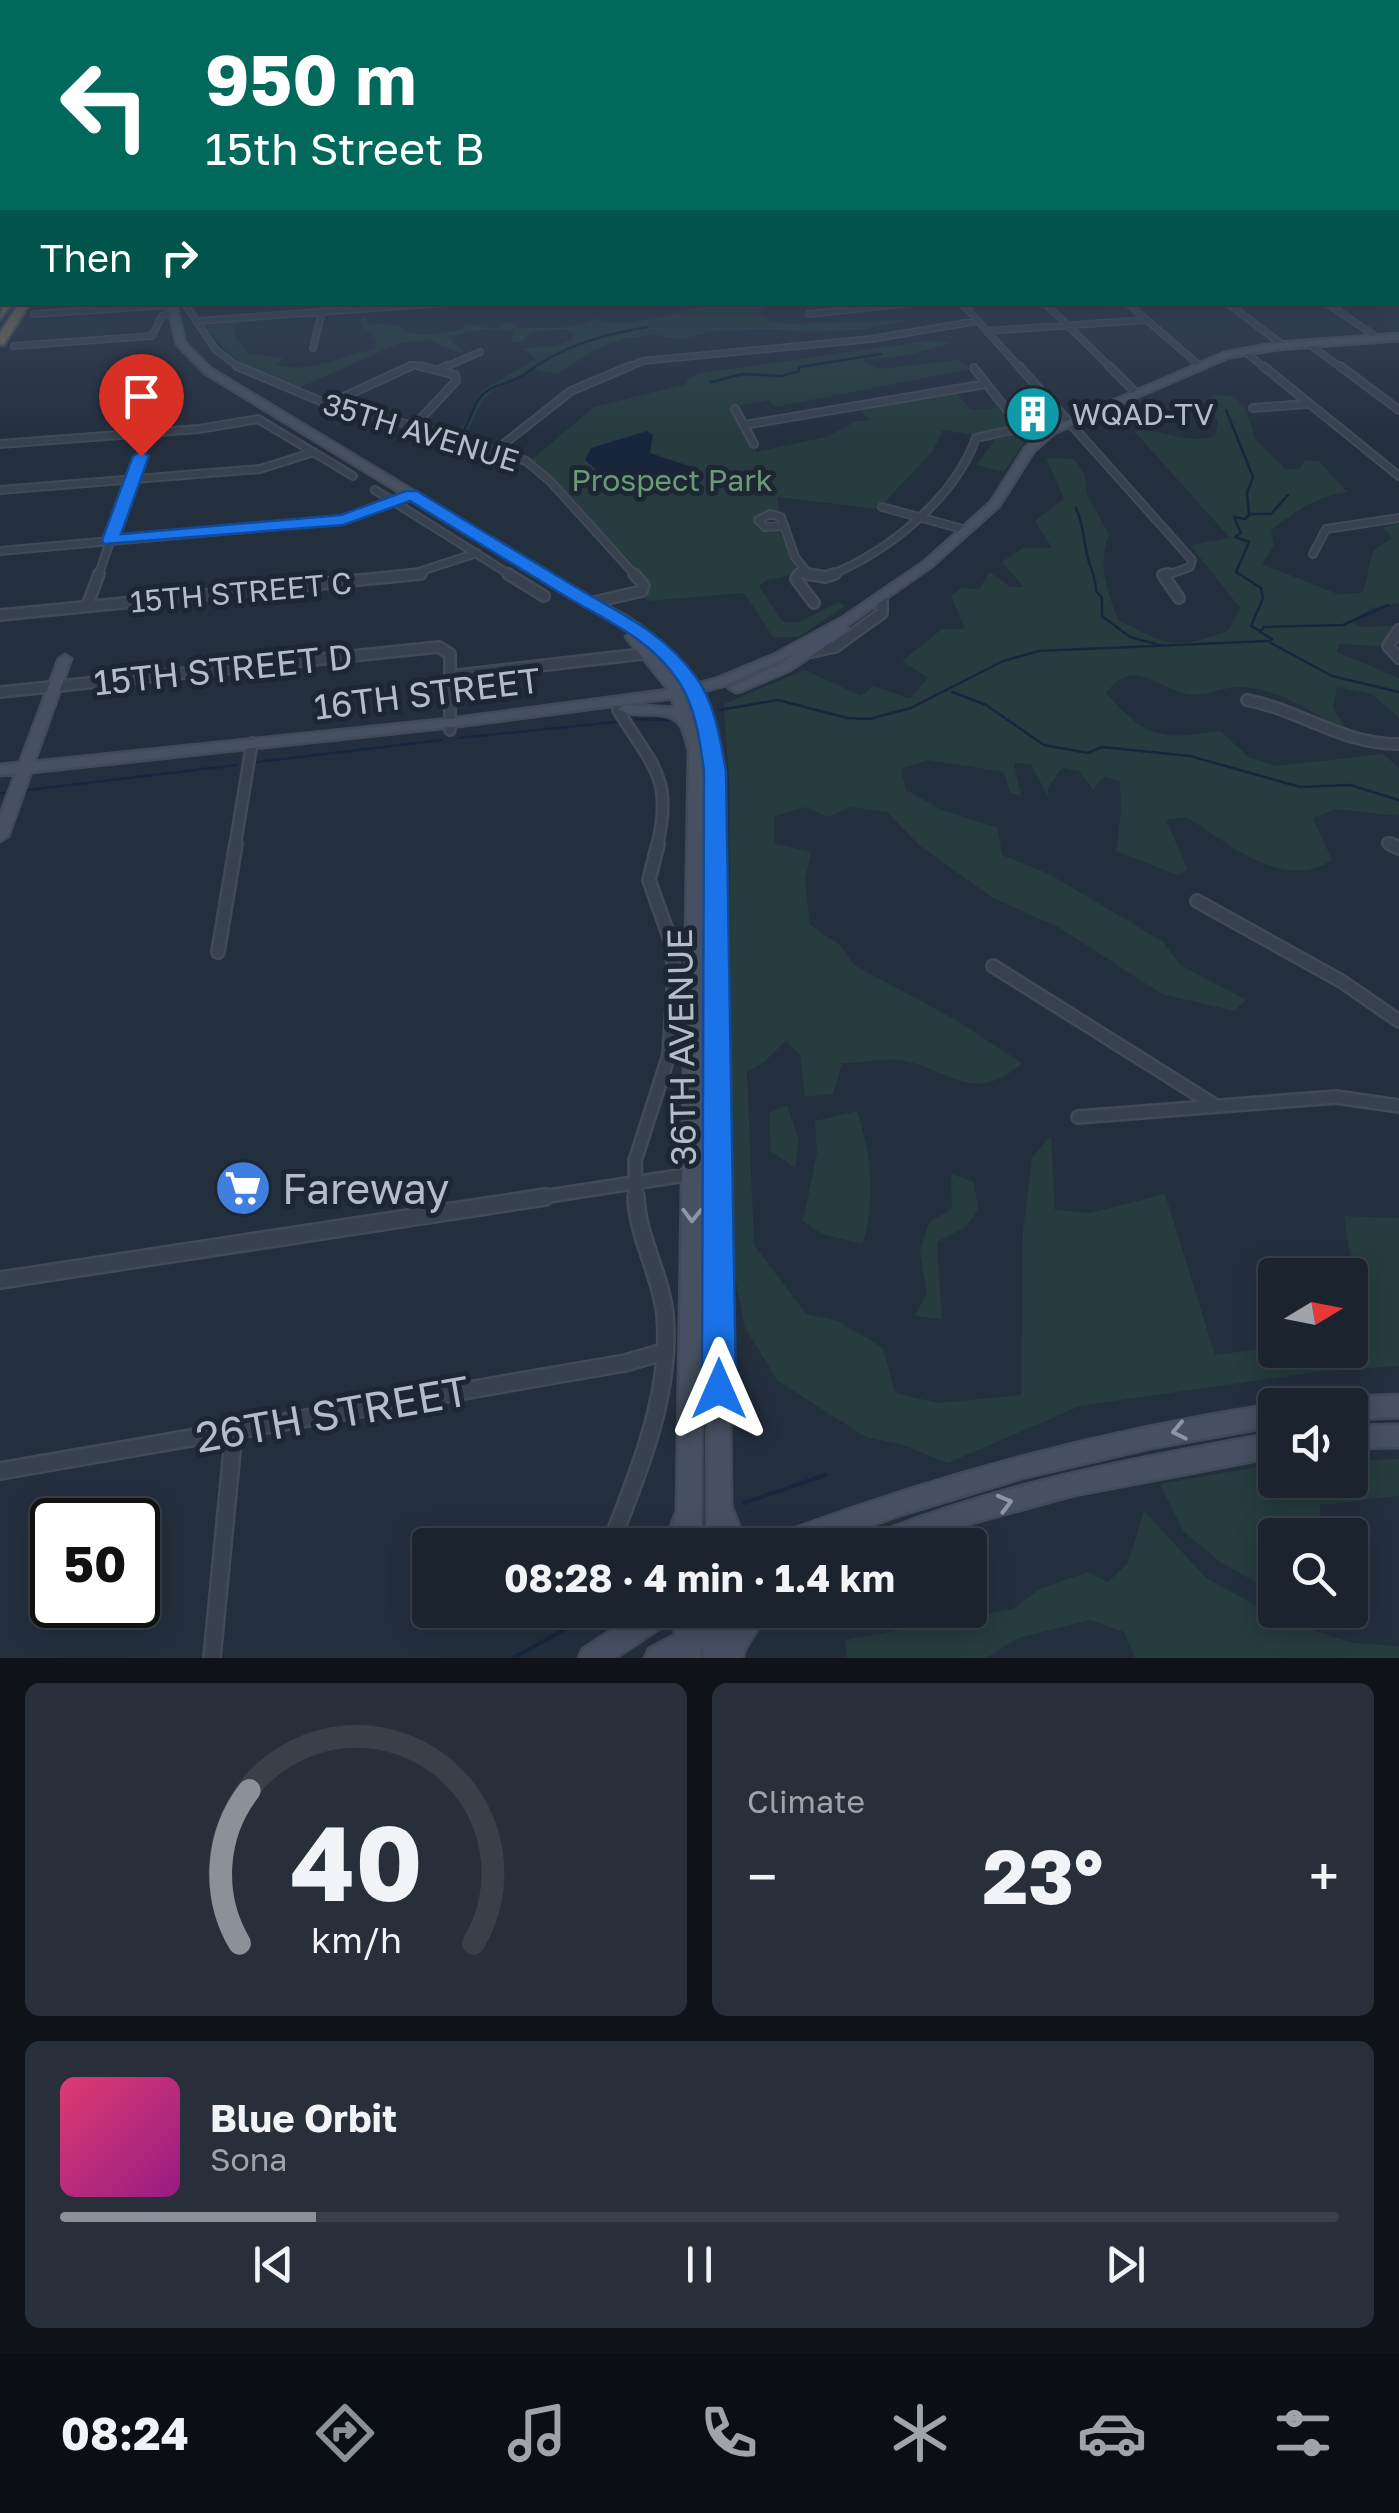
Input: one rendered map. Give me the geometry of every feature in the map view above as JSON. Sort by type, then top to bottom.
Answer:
[{"type":"highway","points":[[0,342],[32,311]]},
{"type":"street","points":[[196,320],[413,305]]},
{"type":"street","points":[[809,314],[892,305]]},
{"type":"street","points":[[964,305],[1192,560],[1190,567],[1163,575],[1179,598]]},
{"type":"street","points":[[1047,305],[1137,394]]},
{"type":"street","points":[[1129,305],[1200,366]]},
{"type":"street","points":[[1230,305],[1284,346]]},
{"type":"street","points":[[1329,305],[1378,338]]},
{"type":"street","points":[[32,311],[175,306]]},
{"type":"street","points":[[14,346],[155,335],[162,316],[175,306]]},
{"type":"street","name":"35TH AVENUE","points":[[175,306],[196,320],[228,363],[327,404],[495,451],[538,470],[644,587],[642,591],[590,604]]},
{"type":"street","name":"36TH AVENUE","points":[[175,306],[181,344],[197,363],[590,604],[682,671],[697,784],[689,1528]]},
{"type":"street","points":[[314,348],[322,311]]},
{"type":"street","points":[[987,331],[1146,320]]},
{"type":"street","points":[[495,451],[571,391],[643,361],[870,340],[978,321]]},
{"type":"street","name":"16TH STREET","points":[[450,726],[688,696],[748,672],[846,621],[882,596],[995,504],[1042,437],[1070,422],[1244,351],[1399,337]]},
{"type":"street","points":[[1309,344],[1399,410]]},
{"type":"street","points":[[1244,351],[1399,476]]},
{"type":"street","points":[[441,369],[480,352]]},
{"type":"street","points":[[327,404],[418,364],[441,369],[457,379],[414,426]]},
{"type":"street","points":[[974,368],[1021,428],[1042,437]]},
{"type":"street","points":[[744,425],[986,384]]},
{"type":"street","points":[[1252,408],[1308,404]]},
{"type":"street","points":[[735,408],[754,444]]},
{"type":"street","points":[[0,444],[215,427],[253,418],[353,476]]},
{"type":"street","points":[[782,526],[802,568],[814,578],[838,576],[921,515],[965,468],[976,438],[1021,428]]},
{"type":"street","points":[[87,606],[150,432]]},
{"type":"street","points":[[0,490],[260,469],[314,452]]},
{"type":"street","points":[[375,490],[544,596]]},
{"type":"street","points":[[0,551],[319,523],[354,518],[411,495]]},
{"type":"street","points":[[882,507],[966,530]]},
{"type":"street","points":[[1313,554],[1326,528],[1399,518]]},
{"type":"street","name":"15TH STREET C","points":[[0,615],[417,575],[444,568],[477,552]]},
{"type":"street","points":[[802,568],[796,579],[814,603]]},
{"type":"street","name":"16TH STREET","points":[[0,779],[24,772],[621,710],[764,678],[814,657],[835,647],[882,612],[882,596]]},
{"type":"street","name":"16TH STREET","points":[[814,657],[846,621]]},
{"type":"street","points":[[1399,630],[1388,646],[1399,658]]},
{"type":"street","name":"15TH STREET D","points":[[0,692],[446,648],[450,654],[450,676]]},
{"type":"street","points":[[450,726],[450,676],[655,651]]},
{"type":"street","name":"36TH AVENUE","points":[[655,651],[688,696],[711,738],[715,771],[719,1528]]},
{"type":"street","points":[[0,836],[65,658]]},
{"type":"street","points":[[682,671],[710,681],[748,672]]},
{"type":"street","points":[[1248,700],[1269,704],[1367,745],[1399,744]]},
{"type":"street","points":[[621,710],[673,712],[692,728]]},
{"type":"street","name":"36TH AVENUE","points":[[617,1528],[640,1468],[660,1387],[662,1292],[638,1219],[635,1161],[669,1056],[674,960],[650,880],[666,814],[664,792],[658,771],[621,710]]},
{"type":"street","points":[[218,952],[252,747]]},
{"type":"street","name":"16TH STREET","points":[[0,770],[24,772]]},
{"type":"street","points":[[1197,901],[1341,981],[1399,1021]]},
{"type":"street","points":[[994,966],[1216,1106]]},
{"type":"street","points":[[1078,1117],[1336,1097],[1399,1106]]},
{"type":"street","points":[[0,1280],[718,1170]]},
{"type":"street","name":"26TH STREET","points":[[0,1471],[625,1363],[663,1352]]},
{"type":"street","points":[[1368,1407],[1399,1406]]},
{"type":"street","points":[[828,1528],[897,1502],[1068,1455],[1258,1418]]},
{"type":"street","points":[[212,1658],[234,1430]]},
{"type":"street","points":[[1368,1437],[1399,1436]]},
{"type":"street","points":[[928,1528],[1087,1480],[1258,1448]]},
{"type":"street","points":[[719,1498],[726,1528]]},
{"type":"street","points":[[682,1528],[689,1510]]},
{"type":"street","points":[[619,1640],[631,1628]]},
{"type":"street","points":[[592,1658],[638,1628]]},
{"type":"street","points":[[658,1658],[687,1650],[707,1628]]},
{"type":"street","points":[[716,1658],[717,1628]]},
{"type":"street","points":[[729,1658],[744,1628]]},
{"type":"green space","points":[[769,305],[760,313],[768,320],[788,324],[908,320],[865,329],[716,331],[679,339],[656,335],[625,338],[592,351],[557,374],[533,369],[499,386],[483,401],[463,437],[453,434],[464,424],[481,391],[536,359],[523,348],[556,346],[573,340],[574,334],[567,329],[531,332],[521,342],[511,342],[514,331],[486,329],[447,337],[464,351],[460,353],[427,340],[397,344],[297,389],[234,356],[205,323],[260,317],[233,326],[235,336],[249,354],[283,358],[277,365],[303,367],[375,349],[376,339],[359,322],[364,315],[368,323],[400,326],[404,332],[424,335],[463,330],[465,324],[499,329],[505,323],[514,323],[516,328],[546,328],[577,326],[594,319],[626,323],[696,308]]},
{"type":"green space","name":"Prospect Park","points":[[929,341],[951,343],[909,355],[862,360],[879,369],[959,360],[970,369],[776,407],[768,400],[732,407],[756,452],[826,437],[857,421],[869,420],[858,407],[955,391],[971,410],[998,408],[1012,425],[975,435],[943,430],[932,452],[878,509],[777,497],[780,510],[755,518],[757,526],[779,530],[796,566],[794,574],[767,580],[759,586],[782,621],[797,623],[839,602],[845,606],[799,637],[773,637],[744,593],[648,601],[641,595],[651,582],[530,461],[594,407],[686,384],[688,378],[701,373]]},
{"type":"green space","points":[[1213,395],[1233,396],[1245,408],[1256,440],[1285,469],[1299,469],[1305,460],[1319,461],[1347,492],[1315,501],[1271,530],[1274,546],[1262,564],[1340,595],[1363,592],[1373,551],[1392,538],[1383,527],[1399,524],[1399,603],[1371,608],[1352,621],[1361,627],[1394,626],[1380,646],[1339,644],[1337,652],[1399,678],[1399,718],[1372,694],[1337,687],[1333,708],[1348,732],[1297,704],[1256,689],[1235,687],[1188,694],[1135,675],[1116,682],[1106,693],[1144,728],[1168,735],[1220,731],[1249,757],[1276,766],[1383,754],[1399,768],[1399,816],[1336,809],[1313,818],[1332,860],[1294,870],[1256,860],[1186,817],[1166,820],[1188,870],[1177,875],[1116,851],[1120,782],[1104,776],[1093,790],[1079,771],[1062,768],[1048,787],[1048,797],[1031,764],[1014,763],[1021,796],[1010,793],[1004,772],[928,760],[901,769],[906,790],[942,810],[998,828],[1002,855],[1049,874],[1162,941],[1180,965],[1246,1000],[1234,1011],[1162,994],[1060,928],[993,898],[920,846],[887,812],[851,807],[828,817],[805,807],[774,817],[775,844],[811,852],[805,880],[810,925],[840,945],[854,965],[954,1019],[1022,1063],[1004,1076],[972,1083],[897,1060],[842,1063],[833,1094],[805,1097],[800,1055],[786,1041],[747,1072],[754,1245],[806,1314],[838,1321],[883,1348],[895,1393],[938,1403],[1021,1395],[1023,1231],[1032,1157],[1051,1136],[1055,1210],[1090,1213],[1165,1194],[1215,1355],[1258,1349],[1258,1368],[1368,1368],[1368,1258],[1350,1258],[1344,1216],[1399,1218],[1399,1366],[1323,1371],[1080,1406],[948,1463],[903,1445],[866,1437],[778,1381],[745,1328],[733,1268],[729,779],[724,704],[805,670],[861,696],[874,686],[910,699],[928,678],[902,661],[942,629],[965,629],[951,596],[961,588],[979,589],[990,572],[1010,587],[1024,587],[1002,562],[1023,548],[1052,548],[1035,521],[1064,499],[1046,458],[1074,459],[1084,473],[1088,497],[1109,534],[1104,567],[1118,620],[1171,642],[1195,641],[1228,631],[1240,608],[1190,545],[1230,538],[1134,431],[1194,439],[1215,436],[1218,421],[1205,401]]},
{"type":"green space","points":[[1012,432],[1026,440],[1004,472],[977,465],[999,433]]},
{"type":"green space","points":[[787,1105],[799,1140],[795,1168],[771,1151],[769,1113]]},
{"type":"green space","points":[[857,1111],[870,1177],[863,1244],[822,1234],[803,1221],[817,1153],[815,1121]]},
{"type":"green space","points":[[951,1174],[974,1182],[978,1210],[967,1226],[937,1242],[942,1319],[915,1316],[927,1293],[920,1252],[929,1222],[952,1209]]},
{"type":"green space","points":[[1399,1459],[1399,1496],[1320,1505],[1320,1518],[1258,1518],[1258,1583],[1220,1562],[1183,1531],[1160,1484],[1258,1467],[1258,1498],[1368,1498],[1368,1460]]},
{"type":"green space","points":[[1144,1511],[1206,1578],[1258,1607],[1258,1628],[1305,1628],[1353,1643],[1399,1646],[1399,1658],[1135,1658],[1124,1632],[1090,1620],[1018,1638],[986,1658],[847,1658],[845,1640],[910,1628],[987,1628],[987,1614],[1013,1609],[1039,1589],[1088,1572],[1108,1582],[1128,1563]]},
{"type":"water","points":[[647,431],[653,435],[650,453],[697,472],[683,477],[599,472],[585,460],[591,448]]},
{"type":"waterway","points":[[461,435],[476,403],[488,390],[520,377],[568,349],[647,327]]},
{"type":"waterway","points":[[711,382],[743,374],[782,376],[799,371],[799,367],[881,354]]},
{"type":"waterway","points":[[1226,410],[1253,477],[1247,493],[1249,515],[1245,519],[1234,517],[1241,533],[1235,537],[1249,542],[1236,572],[1261,588],[1263,598],[1251,626],[1260,631]]},
{"type":"waterway","points":[[1250,514],[1271,514],[1288,495]]},
{"type":"waterway","points":[[1076,508],[1096,591],[1102,598],[1102,616],[1130,637],[1162,646]]},
{"type":"waterway","points":[[1162,646],[1269,641],[1272,639],[1260,632],[1264,627],[1343,625],[1388,605]]},
{"type":"waterway","points":[[1271,643],[1332,676],[1399,692]]},
{"type":"waterway","points":[[719,710],[778,700],[847,718],[869,719],[911,708],[1003,661],[1039,651],[1162,646]]},
{"type":"waterway","points":[[952,692],[986,705],[1044,745],[1088,753],[1102,747],[1190,756],[1300,787],[1350,785],[1399,800]]},
{"type":"waterway","points":[[635,719],[670,720]]},
{"type":"waterway","points":[[458,738],[616,722]]},
{"type":"waterway","points":[[257,762],[442,740]]},
{"type":"waterway","points":[[28,790],[237,765]]},
{"type":"waterway","points":[[744,1503],[825,1475]]},
{"type":"waterway","points":[[513,1658],[567,1628]]},
{"type":"place","name":"WQAD-TV","points":[[1033,414]]},
{"type":"place","name":"Fareway","points":[[243,1188]]},
{"type":"route","points":[[141,456],[110,540],[343,520],[411,495],[590,604],[623,619],[661,649],[689,681],[708,728],[715,771],[719,1389]]}]
